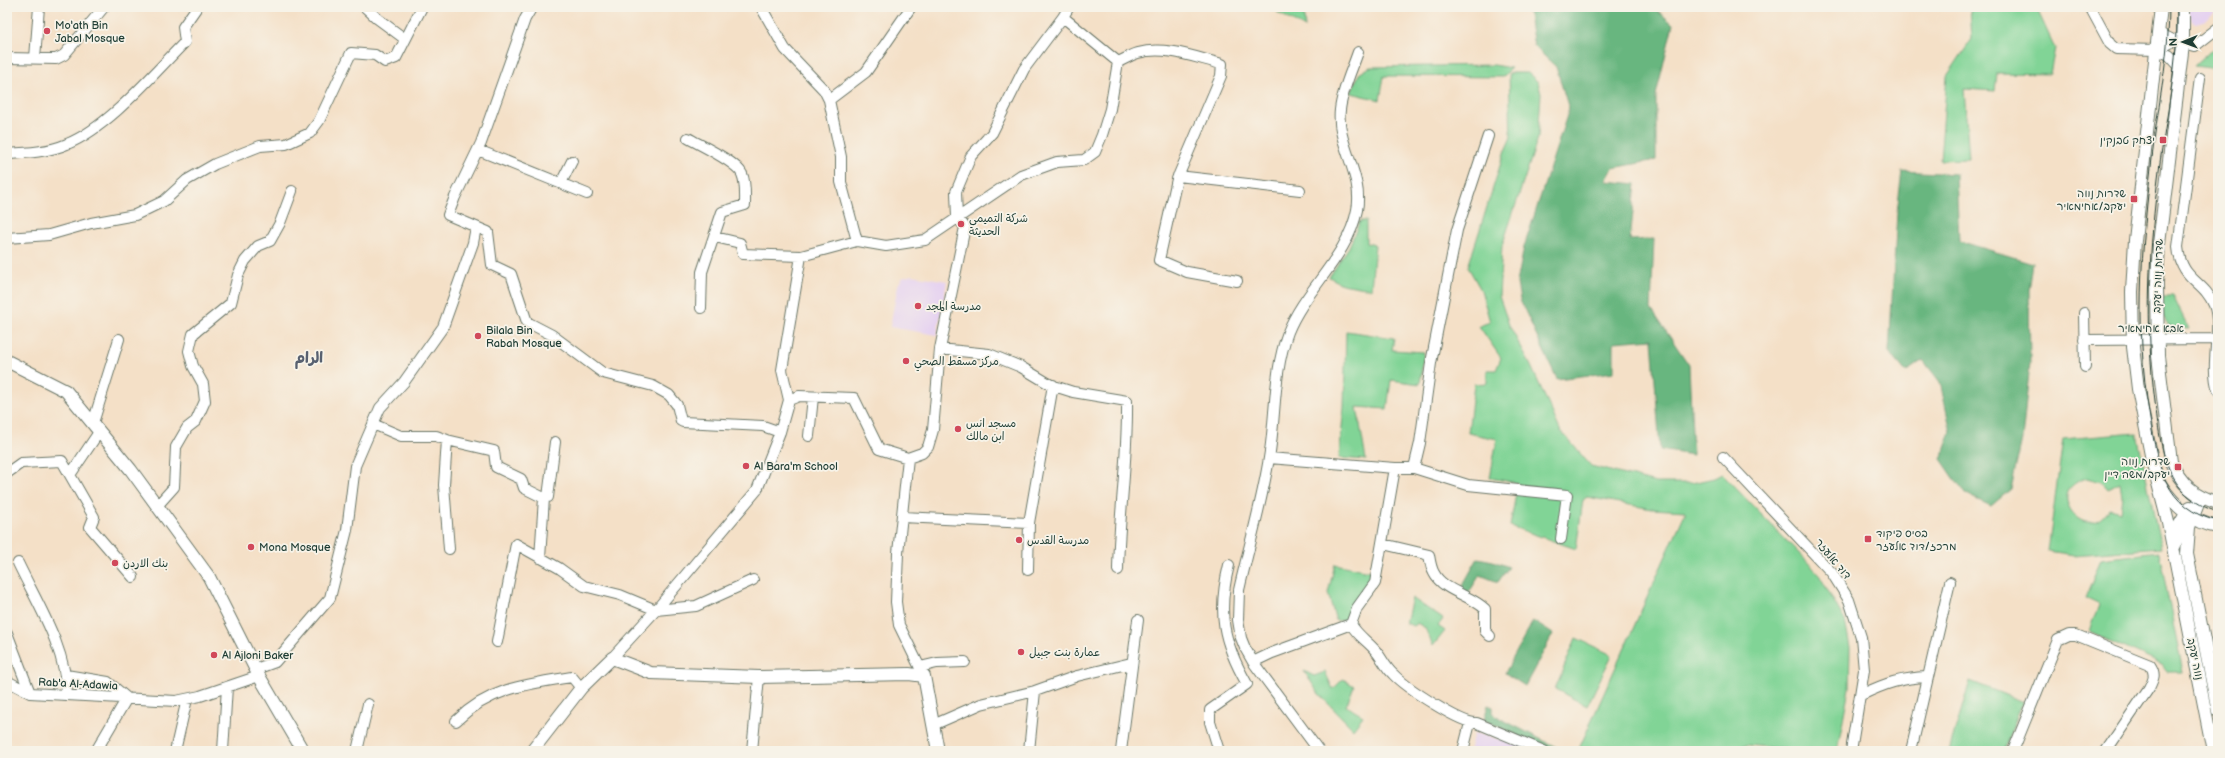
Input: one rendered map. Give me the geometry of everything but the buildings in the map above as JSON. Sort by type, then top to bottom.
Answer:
[{"type":"street","points":[[35,58],[39,7]]},
{"type":"street","points":[[7,58],[56,59],[64,55],[104,7]]},
{"type":"street","points":[[7,154],[32,153],[66,144],[94,130],[184,42],[183,27],[197,7]]},
{"type":"street","points":[[365,7],[378,19],[405,39]]},
{"type":"street","points":[[8,239],[49,235],[91,223],[135,214],[164,200],[187,180],[215,164],[260,146],[286,144],[310,133],[319,121],[351,54],[375,55],[385,62],[396,58],[422,7]]},
{"type":"street","points":[[532,7],[525,19],[478,150],[448,215],[488,232],[492,265],[511,274],[527,322],[552,335],[603,373],[653,386],[669,395],[677,405],[681,421],[763,426],[780,432]]},
{"type":"street","points":[[761,7],[785,49],[824,90],[829,100],[841,157],[841,182],[857,241]]},
{"type":"street","points":[[829,100],[866,72],[910,7]]},
{"type":"street","points":[[789,400],[799,396],[854,398],[879,449],[908,458],[922,453],[928,447],[933,430],[940,349],[965,227],[957,217],[956,192],[971,156],[992,133],[1024,69],[1069,7]]},
{"type":"street","points":[[2090,7],[2112,48],[2160,54],[2180,67]]},
{"type":"street","points":[[2161,7],[2159,33],[2160,54],[2135,240],[2132,292],[2133,341],[2139,394],[2155,471],[2167,516],[2176,566]]},
{"type":"street","name":"שדרות נווה יעקב","points":[[2183,7],[2180,40],[2180,67],[2159,244],[2156,283],[2157,340],[2169,455],[2174,470],[2182,482],[2201,496],[2218,503]]},
{"type":"street","points":[[1063,17],[1118,62]]},
{"type":"street","points":[[2160,54],[2180,40],[2214,31]]},
{"type":"street","points":[[2159,33],[2180,40]]},
{"type":"street","points":[[1118,62],[1138,53],[1155,50],[1186,55],[1222,64],[1221,76],[1178,176],[1159,260],[1187,272],[1237,281]]},
{"type":"street","points":[[1319,751],[1253,662],[1239,630],[1238,598],[1269,458],[1277,388],[1288,333],[1296,316],[1353,227],[1358,208],[1358,189],[1341,125],[1340,110],[1358,52]]},
{"type":"street","points":[[715,237],[740,243],[743,254],[801,256],[857,241],[886,246],[925,240],[1021,175],[1057,162],[1084,160],[1095,152],[1110,109],[1118,62]]},
{"type":"street","points":[[2200,78],[2178,247],[2180,264],[2185,272],[2208,295],[2214,306],[2217,339],[2214,373],[2218,390]]},
{"type":"street","points":[[1414,468],[1420,443],[1432,363],[1457,230],[1488,136]]},
{"type":"street","points":[[688,138],[732,164],[742,173],[745,189],[745,205],[722,212],[715,237],[702,272],[701,308]]},
{"type":"street","points":[[478,150],[587,194]]},
{"type":"street","points":[[561,183],[572,161]]},
{"type":"street","points":[[1178,176],[1300,190]]},
{"type":"street","points":[[157,506],[174,487],[176,447],[187,428],[196,421],[205,401],[202,384],[193,366],[189,351],[193,334],[231,303],[238,275],[245,261],[258,246],[270,241],[280,224],[292,191]]},
{"type":"street","name":"Rab'a Al-Adawia","points":[[7,681],[30,693],[176,701],[228,687],[274,662],[330,598],[347,530],[355,466],[380,408],[404,382],[443,327],[473,243],[476,227]]},
{"type":"street","points":[[532,751],[581,688],[612,658],[656,610],[757,490],[780,432],[789,400],[782,370],[801,256]]},
{"type":"street","points":[[2084,313],[2085,367]]},
{"type":"street","points":[[70,475],[96,427],[119,339]]},
{"type":"street","name":"אבא אחימאיר","points":[[2084,340],[2133,341],[2217,339]]},
{"type":"street","points":[[940,349],[989,354],[1021,367],[1053,385],[1073,392],[1127,401],[1127,440],[1119,538],[1118,570]]},
{"type":"street","points":[[7,361],[66,390],[157,506],[209,577],[258,672],[302,751]]},
{"type":"street","points":[[1028,570],[1029,523],[1053,385]]},
{"type":"street","points":[[809,436],[813,397]]},
{"type":"street","points":[[373,424],[401,436],[436,436],[494,451],[496,467],[521,479],[524,488],[544,498]]},
{"type":"street","points":[[447,440],[444,485],[449,549]]},
{"type":"street","points":[[544,498],[548,497],[555,442]]},
{"type":"street","points":[[908,458],[898,554],[896,602],[899,625],[922,672],[938,751]]},
{"type":"street","points":[[1269,458],[1395,468],[1414,468],[1468,485],[1567,495],[1561,539]]},
{"type":"street","name":"דוד אלעזר","points":[[1723,458],[1804,542],[1839,582],[1849,600],[1861,637],[1864,670],[1851,751]]},
{"type":"street","points":[[7,473],[21,463],[62,462],[94,517],[90,527],[133,577]]},
{"type":"street","points":[[1395,468],[1375,583],[1357,608],[1351,624],[1355,632],[1374,649],[1393,674],[1451,715],[1470,723],[1478,723],[1544,751]]},
{"type":"street","points":[[2155,471],[2168,495],[2189,515],[2216,527]]},
{"type":"street","points":[[2176,566],[2176,537],[2201,496]]},
{"type":"street","points":[[540,558],[544,498]]},
{"type":"street","points":[[2187,542],[2189,515]]},
{"type":"street","points":[[902,517],[1029,523]]},
{"type":"street","points":[[2187,542],[2198,529],[2216,527]]},
{"type":"street","name":"נווה יעקב","points":[[2187,542],[2192,584],[2218,711]]},
{"type":"street","points":[[497,642],[516,544],[584,586],[620,596],[656,610],[696,606],[752,580]]},
{"type":"street","points":[[1383,544],[1429,555],[1434,574],[1440,582],[1478,603],[1485,609],[1485,631],[1490,636]]},
{"type":"street","points":[[18,563],[55,641],[66,675],[67,695]]},
{"type":"street","points":[[1219,751],[1210,722],[1210,710],[1247,684],[1231,654],[1223,624],[1222,604],[1229,565]]},
{"type":"street","name":"נווה יעקב","points":[[2176,566],[2213,751]]},
{"type":"street","points":[[1911,751],[1950,582]]},
{"type":"street","points":[[1121,751],[1131,664],[1138,620]]},
{"type":"street","points":[[1253,662],[1272,653],[1351,624]]},
{"type":"street","points":[[7,633],[30,693]]},
{"type":"street","points":[[2013,751],[2058,640],[2069,635],[2076,635],[2150,664],[2154,672],[2154,679],[2149,688],[2106,751]]},
{"type":"street","points":[[612,658],[651,673],[759,677],[909,674],[922,672],[936,663],[966,662]]},
{"type":"street","points":[[933,725],[981,704],[1035,691],[1084,674],[1131,664]]},
{"type":"street","points":[[66,675],[108,682],[127,698],[96,751]]},
{"type":"street","points":[[456,721],[470,707],[515,686],[572,677],[581,688]]},
{"type":"street","points":[[752,751],[759,677]]},
{"type":"street","points":[[1861,695],[1886,683],[1905,678],[1928,677]]},
{"type":"street","points":[[224,751],[228,687]]},
{"type":"street","points":[[1029,751],[1035,691]]},
{"type":"street","points":[[175,751],[186,699]]},
{"type":"street","points":[[357,751],[368,704]]},
{"type":"street","points":[[1463,751],[1470,723]]},
{"type":"shaded area","points":[[2188,7],[2218,7],[2218,9],[2206,20],[2196,23],[2192,22]]},
{"type":"shaded area","name":"مدرسة المجد","points":[[912,275],[947,281],[937,335],[890,327],[898,285],[902,278]]},
{"type":"shaded area","points":[[1474,733],[1548,751],[1469,751]]},
{"type":"green space","points":[[1274,7],[1303,7],[1305,28],[1277,12]]},
{"type":"green space","points":[[1530,7],[1653,7],[1673,24],[1656,95],[1656,160],[1613,168],[1606,181],[1636,184],[1630,240],[1654,239],[1651,309],[1689,365],[1693,455],[1660,450],[1652,339],[1614,342],[1614,372],[1557,379],[1520,300],[1517,283],[1524,247],[1569,109],[1556,67],[1534,46],[1528,9]]},
{"type":"green space","points":[[1970,7],[2036,7],[2055,48],[2050,74],[1997,73],[1995,91],[1964,89],[1969,159],[1940,160],[1947,76],[1972,39]]},
{"type":"green space","points":[[2218,44],[2218,69],[2194,66]]},
{"type":"green space","points":[[1493,65],[1511,68],[1503,77],[1384,76],[1380,100],[1351,93],[1359,74],[1370,67]]},
{"type":"green space","points":[[1509,73],[1528,73],[1538,82],[1541,94],[1538,138],[1502,246],[1499,296],[1509,325],[1531,366],[1560,430],[1591,466],[1656,483],[1692,483],[1714,478],[1722,474],[1818,573],[1845,621],[1850,648],[1849,688],[1837,751],[1800,751],[1748,745],[1712,747],[1684,751],[1578,751],[1686,511],[1652,509],[1587,497],[1583,500],[1576,549],[1510,526],[1518,483],[1490,478],[1497,439],[1468,433],[1474,384],[1487,383],[1487,370],[1496,370],[1501,358],[1479,326],[1490,322],[1481,290],[1468,267],[1504,153],[1511,137]]},
{"type":"green space","points":[[1902,171],[1956,174],[1959,241],[2033,263],[2029,291],[2030,363],[2022,439],[2011,489],[1991,506],[1965,494],[1941,459],[1951,432],[1940,382],[1923,360],[1906,372],[1889,352],[1897,212]]},
{"type":"green space","points":[[1360,221],[1366,221],[1366,243],[1375,245],[1371,289],[1342,284],[1329,277],[1349,247]]},
{"type":"green space","points":[[2162,296],[2173,296],[2189,329],[2173,327],[2165,322],[2163,317]]},
{"type":"green space","points":[[1346,331],[1394,338],[1392,350],[1424,352],[1420,384],[1391,380],[1387,409],[1357,407],[1366,460],[1339,458],[1344,406]]},
{"type":"green space","points":[[2137,433],[2161,548],[2074,555],[2048,551],[2063,439]],"holes":[[[2087,478],[2101,482],[2107,489],[2120,483],[2122,496],[2120,511],[2109,508],[2100,519],[2090,522],[2080,520],[2072,513],[2068,504],[2068,494],[2074,484]]]},
{"type":"green space","points":[[2159,552],[2183,672],[2167,672],[2161,664],[2090,632],[2100,605],[2085,598],[2101,559]]},
{"type":"green space","points":[[1478,558],[1493,561],[1509,567],[1498,582],[1480,575],[1468,594],[1460,590]]},
{"type":"green space","points":[[1335,564],[1374,572],[1347,620],[1336,621],[1328,593]]},
{"type":"green space","points":[[1412,598],[1443,619],[1438,626],[1445,631],[1433,646],[1425,628],[1417,623],[1413,626],[1406,623]]},
{"type":"green space","points":[[1533,621],[1553,634],[1525,686],[1505,673]]},
{"type":"green space","points":[[1576,638],[1612,655],[1587,706],[1555,689]]},
{"type":"green space","points":[[1304,671],[1314,676],[1325,672],[1333,689],[1343,679],[1354,686],[1346,706],[1363,716],[1353,729],[1319,694]]},
{"type":"green space","points":[[1970,681],[2023,702],[2003,751],[1949,751]]},
{"type":"green space","points":[[1488,705],[1493,707],[1493,713],[1501,719],[1564,751],[1552,751],[1484,720]]},
{"type":"tram line","points":[[2169,7],[2166,55],[2155,133],[2144,241],[2141,310],[2145,382],[2156,453],[2167,483],[2175,496],[2186,506],[2200,515],[2218,521]]},
{"type":"tram line","points":[[2177,7],[2174,68],[2159,170],[2151,257],[2149,315],[2152,373],[2160,437],[2169,469],[2176,483],[2187,495],[2200,505],[2218,512]]},
{"type":"place","name":"Mo'ath Bin Jabal Mosque","points":[[47,31]]},
{"type":"place","name":"יצחק טבנקין","points":[[2163,140]]},
{"type":"place","name":"שדרות נווה יעקב/אחימאיר","points":[[2134,199]]},
{"type":"place","name":"شركة التميمي الحديثة","points":[[961,224]]},
{"type":"place","name":"مدرسة المجد","points":[[918,306]]},
{"type":"place","name":"Bilala Bin Rabah Mosque","points":[[478,336]]},
{"type":"place","name":"مركز مسقط الصحي","points":[[906,361]]},
{"type":"place","name":"مسجد انس ابن مالك","points":[[958,429]]},
{"type":"place","name":"Al Bara'm School","points":[[746,466]]},
{"type":"place","name":"שדרות נווה יעקב/משה דיין","points":[[2178,467]]},
{"type":"place","name":"בסיס פיקוד מרכז/דוד אלעזר","points":[[1868,539]]},
{"type":"place","name":"مدرسة القدس","points":[[1019,540]]},
{"type":"place","name":"Mona Mosque","points":[[251,547]]},
{"type":"place","name":"بنك الاردن","points":[[115,563]]},
{"type":"place","name":"عمارة بنت جبيل","points":[[1021,652]]},
{"type":"place","name":"Al Ajloni Baker","points":[[214,655]]},
{"type":"district","name":"الرام","points":[[309,358]]}]
